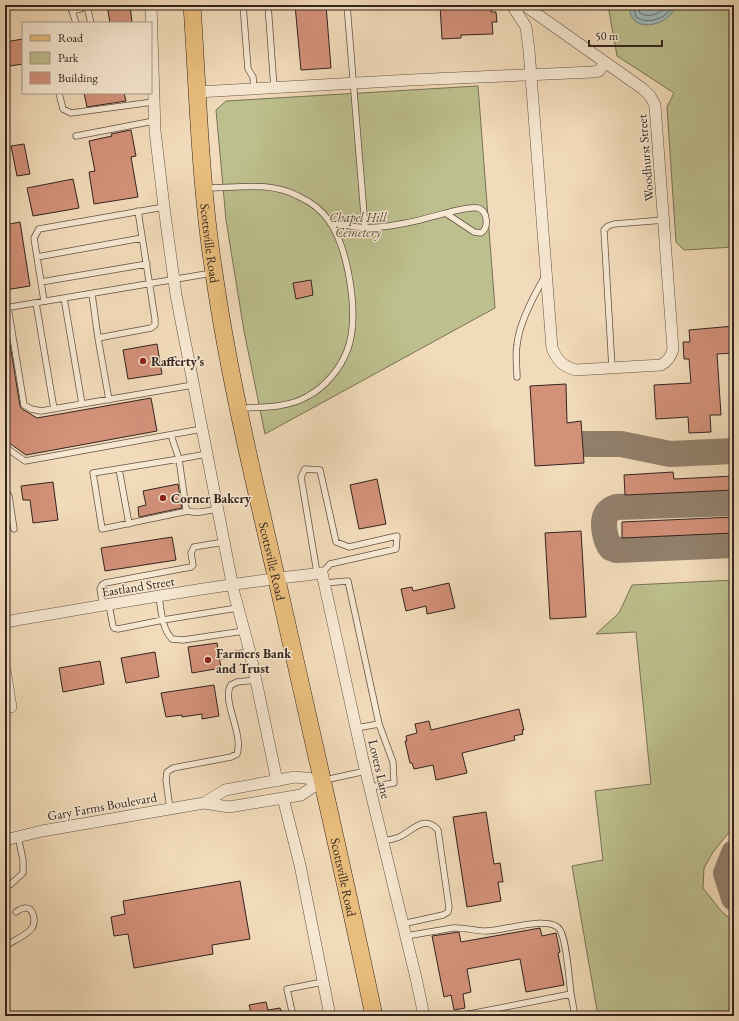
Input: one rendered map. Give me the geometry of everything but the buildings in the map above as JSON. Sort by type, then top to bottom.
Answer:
[{"type":"main road","name":"Scottsville Road","points":[[192,5],[204,188],[214,273],[226,347],[238,408],[323,780],[374,1016]]},
{"type":"street","points":[[151,5],[151,22]]},
{"type":"street","points":[[512,5],[526,27],[532,75],[552,348],[557,360],[564,366],[575,370],[612,368]]},
{"type":"street","name":"Woodhurst Street","points":[[524,5],[643,89],[650,96],[654,105],[673,349],[671,356],[661,366],[612,368]]},
{"type":"street","points":[[152,44],[154,121],[174,280],[232,584],[237,608],[250,652],[277,780]]},
{"type":"street","points":[[197,92],[593,72],[599,71],[605,62]]},
{"type":"street","points":[[276,577],[321,576]]},
{"type":"street","name":"Lovers Lane","points":[[321,576],[424,1016]]},
{"type":"street","name":"Eastland Street","points":[[5,622],[276,577]]},
{"type":"street","points":[[5,670],[11,707]]},
{"type":"street","name":"Gary Farms Boulevard","points":[[204,803],[225,790],[295,776],[323,780]]},
{"type":"street","name":"Gary Farms Boulevard","points":[[5,840],[18,836],[204,803],[229,807],[301,795],[323,780]]},
{"type":"street","points":[[283,798],[301,873],[330,1016]]},
{"type":"lane","points":[[243,5],[248,69],[253,76],[254,89]]},
{"type":"lane","points":[[268,5],[274,88]]},
{"type":"lane","points":[[347,5],[365,227]]},
{"type":"lane","points":[[76,22],[71,8],[87,7],[92,22]]},
{"type":"lane","points":[[59,94],[63,109],[71,113],[153,102]]},
{"type":"lane","points":[[76,136],[154,121]]},
{"type":"lane","points":[[204,188],[258,186],[284,190],[299,196],[314,205],[330,223],[344,255],[352,297],[352,331],[348,350],[344,359],[325,384],[309,396],[291,403],[272,407],[238,408]]},
{"type":"lane","points":[[44,302],[34,238],[39,229],[164,207]]},
{"type":"lane","points":[[330,223],[365,227],[407,223],[470,208],[477,208],[485,213],[486,225],[481,233],[474,232],[447,214]]},
{"type":"lane","points":[[98,338],[151,328],[155,325],[138,211]]},
{"type":"lane","points":[[612,368],[604,230],[608,226],[614,224],[664,220]]},
{"type":"lane","points":[[37,257],[142,238]]},
{"type":"lane","points":[[41,282],[146,264]]},
{"type":"lane","points":[[193,385],[54,409],[41,411],[31,410],[24,405],[7,307],[214,273]]},
{"type":"lane","points":[[517,377],[517,345],[520,331],[534,296],[546,275]]},
{"type":"lane","points":[[92,294],[109,400]]},
{"type":"lane","points":[[64,298],[82,404]]},
{"type":"lane","points":[[36,303],[54,409]]},
{"type":"lane","points":[[5,446],[25,461],[202,429]]},
{"type":"lane","points":[[171,435],[179,459],[186,509],[188,511]]},
{"type":"lane","points":[[207,454],[93,473],[102,529],[188,511],[193,512],[218,509]]},
{"type":"lane","points":[[120,469],[129,524]]},
{"type":"lane","points":[[305,469],[320,470],[336,542],[349,547],[397,536],[396,549],[330,564],[321,576],[301,477],[305,469]]},
{"type":"lane","points":[[5,489],[9,496],[14,529]]},
{"type":"lane","points":[[224,542],[194,547],[191,553],[192,567],[102,585],[100,589],[114,628],[118,629],[237,608]]},
{"type":"lane","points":[[321,576],[348,581],[379,724],[393,762],[394,783],[370,787]]},
{"type":"lane","points":[[159,596],[163,620],[168,634],[172,639],[183,640],[244,631]]},
{"type":"lane","points":[[223,656],[250,652]]},
{"type":"lane","points":[[170,809],[166,772],[173,768],[231,757],[237,754],[239,748],[238,740],[228,693],[231,685],[237,682],[256,680]]},
{"type":"lane","points":[[356,728],[379,724]]},
{"type":"lane","points":[[323,780],[366,771]]},
{"type":"lane","points":[[382,841],[401,837],[419,825],[434,825],[438,830],[449,907],[448,912],[443,915],[402,924]]},
{"type":"lane","points":[[5,888],[23,873],[23,860],[18,836]]},
{"type":"lane","points":[[5,946],[33,927],[34,917],[32,912],[27,908],[16,912]]},
{"type":"lane","points":[[405,937],[460,927],[486,931],[544,923],[556,925],[561,931],[575,1016]]},
{"type":"lane","points":[[293,1016],[287,989],[323,982]]},
{"type":"lane","points":[[460,1016],[571,994]]},
{"type":"green space","points":[[608,5],[734,5],[734,247],[684,250],[676,242],[667,107],[674,93],[617,56]]},
{"type":"green space","name":"Chapel Hill Cemetery","points":[[478,86],[495,308],[265,434],[244,331],[226,220],[216,110],[226,101]]},
{"type":"green space","points":[[734,580],[734,826],[713,852],[704,868],[703,888],[721,911],[734,922],[734,1016],[598,1016],[572,866],[603,860],[595,791],[651,784],[636,632],[596,634],[619,613],[632,585]]},
{"type":"water","points":[[629,5],[676,5],[674,10],[665,20],[658,23],[645,25],[634,20],[630,13]]},
{"type":"taxiway","points":[[582,444],[621,444],[670,454],[734,451]]},
{"type":"taxiway","points":[[734,503],[616,507],[607,513],[604,521],[609,545],[611,548],[616,550],[734,545]]},
{"type":"taxiway","points":[[734,853],[726,873],[734,898]]},
{"type":"place","name":"Rafferty’s","points":[[143,361]]},
{"type":"place","name":"Corner Bakery","points":[[163,498]]},
{"type":"place","name":"Farmers Bank and Trust","points":[[208,660]]}]
